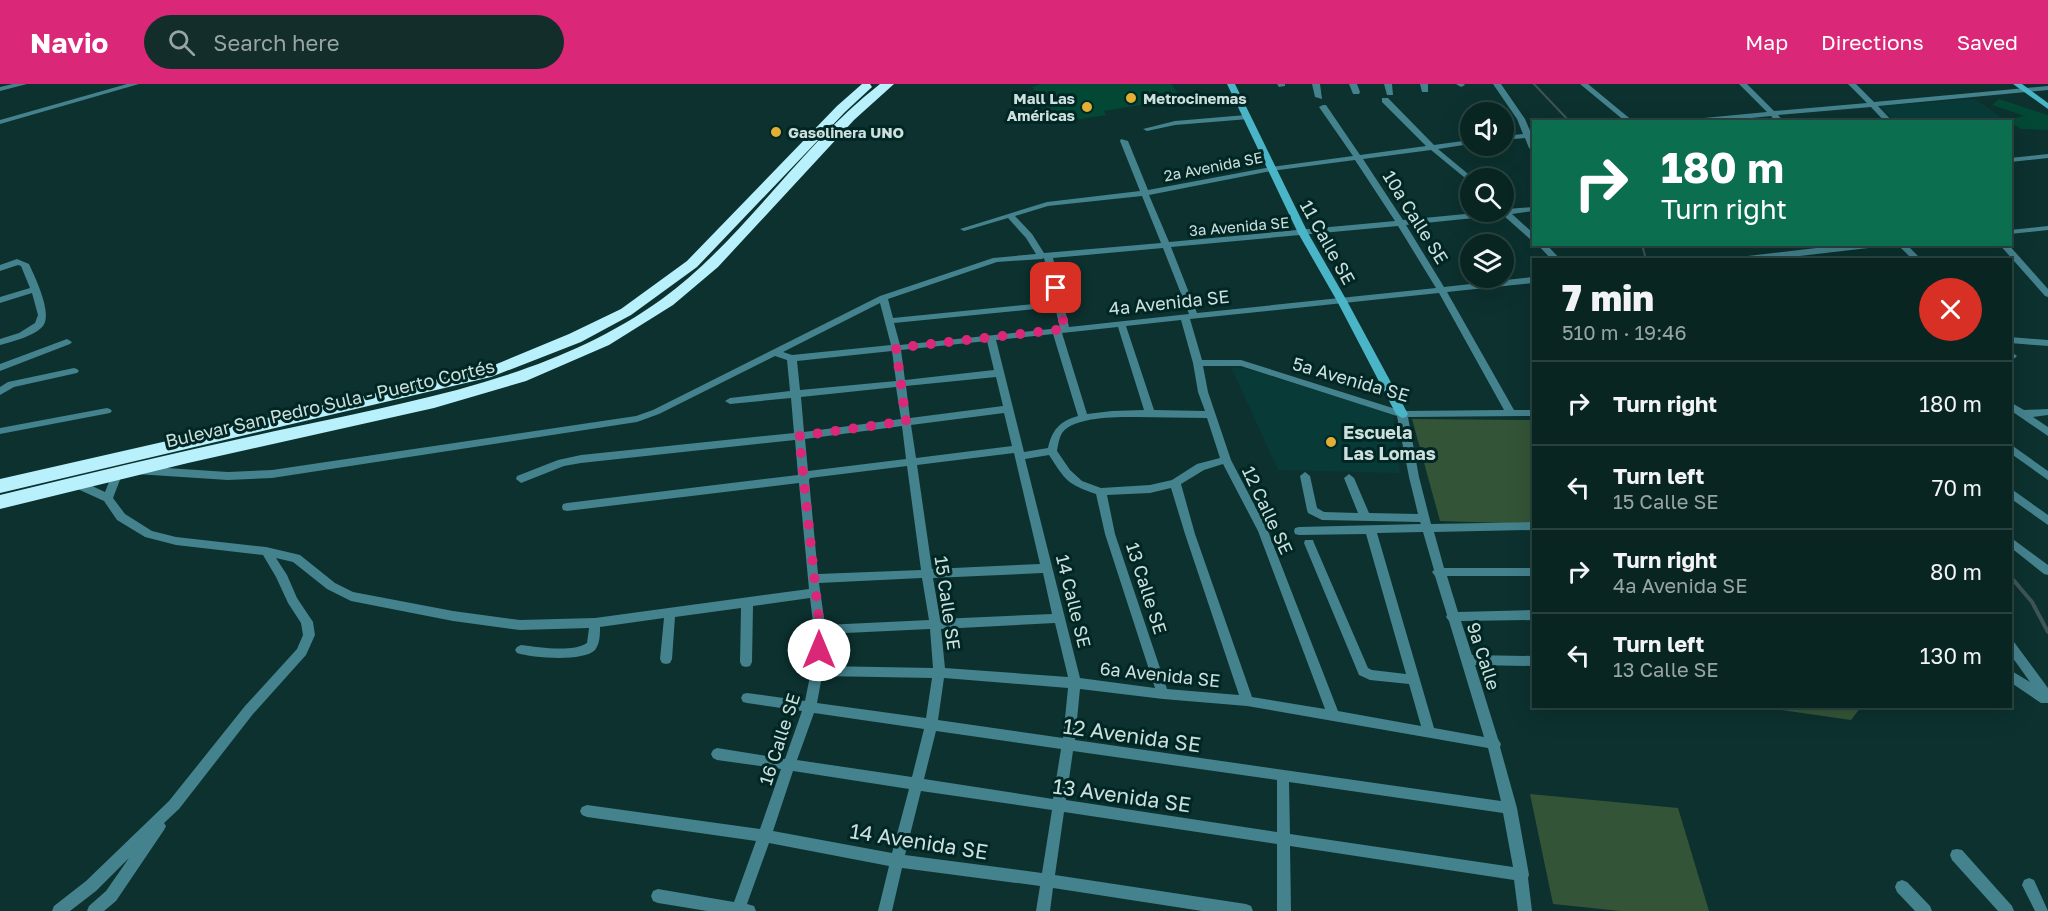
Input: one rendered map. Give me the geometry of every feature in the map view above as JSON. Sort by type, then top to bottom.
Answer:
[{"type":"highway","name":"Bulevar San Pedro Sula - Puerto Cortés","points":[[0,486],[491,372],[575,338],[626,312],[692,264],[841,109],[870,84]]},
{"type":"highway","name":"Bulevar San Pedro Sula - Puerto Cortés","points":[[0,501],[492,388],[581,353],[643,319],[709,270],[836,131],[888,84]]},
{"type":"street","points":[[0,89],[22,84]]},
{"type":"street","points":[[0,122],[135,84]]},
{"type":"street","name":"11 Calle SE","points":[[1231,84],[1303,233],[1402,414]]},
{"type":"street","points":[[1316,84],[1319,97]]},
{"type":"street","points":[[1388,84],[1388,97],[1431,146],[1460,171]]},
{"type":"street","points":[[1497,84],[1530,135],[1514,137]]},
{"type":"street","points":[[1584,84],[1629,120]]},
{"type":"street","points":[[1743,84],[1779,120]]},
{"type":"street","points":[[1852,84],[1888,120]]},
{"type":"street","points":[[1703,120],[1873,105],[2021,87],[2048,88]]},
{"type":"street","points":[[2021,87],[2048,107]]},
{"type":"street","name":"10a Calle SE","points":[[1323,107],[1401,223],[1442,290],[1510,412]]},
{"type":"street","points":[[1147,129],[1175,123],[1246,117]]},
{"type":"street","name":"12 Calle SE","points":[[1124,141],[1165,246],[1189,316],[1203,392],[1226,460],[1263,531],[1333,715]]},
{"type":"street","name":"2a Avenida SE","points":[[964,230],[1047,204],[1145,193],[1271,169],[1460,143]]},
{"type":"street","points":[[2012,160],[2048,156]]},
{"type":"street","name":"3a Avenida SE","points":[[1514,210],[1532,209]]},
{"type":"street","points":[[1010,216],[1045,256],[1060,304],[1060,330],[1084,418]]},
{"type":"street","name":"3a Avenida SE","points":[[883,298],[996,260],[1303,233],[1460,216]]},
{"type":"street","points":[[1514,220],[1532,236]]},
{"type":"street","points":[[2012,232],[2048,228]]},
{"type":"street","points":[[1543,246],[1555,258]]},
{"type":"street","points":[[1792,246],[1807,258]]},
{"type":"street","points":[[1757,258],[1860,246]]},
{"type":"street","points":[[1903,246],[1916,258]]},
{"type":"street","points":[[2005,246],[2048,294]]},
{"type":"street","points":[[0,268],[22,262],[35,289],[42,315],[39,325],[22,335],[0,342]]},
{"type":"street","name":"4a Avenida SE","points":[[773,352],[792,358],[1532,280]]},
{"type":"street","points":[[0,300],[35,289]]},
{"type":"street","points":[[108,498],[124,471],[228,476],[272,474],[637,419],[656,412],[883,298]]},
{"type":"street","name":"15 Calle SE","points":[[883,298],[896,348],[926,574],[935,624],[939,673],[931,725],[885,911]]},
{"type":"street","points":[[890,321],[1060,304]]},
{"type":"street","points":[[1121,324],[1151,415]]},
{"type":"street","name":"14 Calle SE","points":[[991,338],[1075,683],[1043,911]]},
{"type":"street","points":[[2012,340],[2048,343]]},
{"type":"street","points":[[0,368],[67,342]]},
{"type":"street","name":"16 Calle SE","points":[[742,910],[810,706],[817,671],[820,630],[792,358]]},
{"type":"street","name":"5a Avenida SE","points":[[1198,363],[1241,363],[1402,414],[1532,413]]},
{"type":"street","points":[[0,392],[11,384],[74,371]]},
{"type":"street","points":[[730,401],[1000,373]]},
{"type":"street","points":[[2012,406],[2048,432]]},
{"type":"street","points":[[521,479],[562,463],[580,459],[799,436],[1009,410]]},
{"type":"street","points":[[0,431],[108,411]]},
{"type":"street","points":[[2022,414],[2048,412]]},
{"type":"street","points":[[1210,415],[1125,414],[1084,418],[1062,427],[1054,437],[1052,451],[1066,473],[1078,484],[1101,492],[1150,489],[1175,483],[1201,467],[1226,460]]},
{"type":"street","name":"9a Calle","points":[[1402,414],[1409,464],[1438,572],[1495,744],[1510,808],[1522,875],[1525,911]]},
{"type":"street","points":[[2012,449],[2048,476]]},
{"type":"street","points":[[567,507],[911,462],[1052,451]]},
{"type":"street","points":[[1305,476],[1314,513],[1367,523]]},
{"type":"street","points":[[1349,478],[1367,523],[1429,731]]},
{"type":"street","points":[[75,483],[108,498],[121,516],[149,534],[176,541],[266,551],[296,558],[331,586],[351,596],[453,616],[520,625],[595,623],[815,593]]},
{"type":"street","points":[[1175,483],[1190,534],[1247,700]]},
{"type":"street","name":"13 Calle SE","points":[[1101,492],[1110,534],[1163,694]]},
{"type":"street","points":[[2012,494],[2048,521]]},
{"type":"street","points":[[1299,531],[1367,523],[1532,526]]},
{"type":"street","points":[[1309,543],[1363,671],[1370,675],[1415,680]]},
{"type":"street","points":[[2012,543],[2048,571]]},
{"type":"street","points":[[94,911],[111,896],[174,805],[249,711],[302,652],[309,635],[307,622],[292,600],[281,575],[266,551]]},
{"type":"street","points":[[813,579],[1047,568]]},
{"type":"street","points":[[1438,572],[1532,572]]},
{"type":"street","points":[[746,662],[747,603]]},
{"type":"street","points":[[666,659],[670,613]]},
{"type":"street","points":[[1452,617],[1532,615]]},
{"type":"street","points":[[820,630],[1059,618]]},
{"type":"street","points":[[520,650],[561,653],[587,649],[592,644],[595,623]]},
{"type":"street","points":[[2012,648],[2048,700]]},
{"type":"street","points":[[1466,660],[1532,661]]},
{"type":"street","name":"6a Avenida SE","points":[[817,671],[939,673],[1075,683],[1163,694],[1247,700],[1495,744]]},
{"type":"street","points":[[2012,676],[2048,700]]},
{"type":"street","name":"12 Avenida SE","points":[[747,698],[1510,808]]},
{"type":"street","name":"13 Avenida SE","points":[[717,754],[1522,875]]},
{"type":"street","points":[[1283,776],[1284,911]]},
{"type":"street","points":[[59,911],[91,886],[174,805]]},
{"type":"street","name":"14 Avenida SE","points":[[587,811],[765,836],[898,861],[1047,880],[1246,911]]},
{"type":"street","points":[[1957,855],[2007,911]]},
{"type":"street","points":[[2029,885],[2042,911]]},
{"type":"street","points":[[1902,887],[1925,911]]},
{"type":"street","points":[[658,896],[742,910]]},
{"type":"shaded area","points":[[1975,99],[2006,120],[1894,120],[1880,106]]},
{"type":"shaded area","name":"Escuela Las Lomas","points":[[1231,367],[1247,369],[1393,414],[1400,473],[1278,470]]},
{"type":"green space","points":[[1412,419],[1532,420],[1532,524],[1440,521]]},
{"type":"green space","points":[[1768,708],[1860,708],[1851,720]]},
{"type":"green space","points":[[1530,794],[1678,808],[1709,911],[1620,911],[1553,904]]},
{"type":"building","name":"Mall Las Américas","points":[[1041,84],[1171,84],[1182,98],[1104,111],[1106,115],[1056,123],[1032,87]]},
{"type":"building","points":[[1999,99],[2048,115],[2048,130],[2021,129],[2012,124],[2012,120],[2005,120],[2024,116],[1992,105]]},
{"type":"waterway","points":[[1534,84],[1568,120]]},
{"type":"waterway","points":[[1642,246],[1646,258]]},
{"type":"waterway","points":[[2012,578],[2032,602],[2048,632]]},
{"type":"place","name":"Metrocinemas","points":[[1131,98]]},
{"type":"place","name":"Mall Las Américas","points":[[1087,107]]},
{"type":"place","name":"Gasolinera UNO","points":[[776,132]]},
{"type":"place","name":"Escuela Las Lomas","points":[[1331,442]]},
{"type":"route","points":[[819,650],[820,630],[799,436],[906,421],[896,348],[1065,329],[1056,288]]}]
